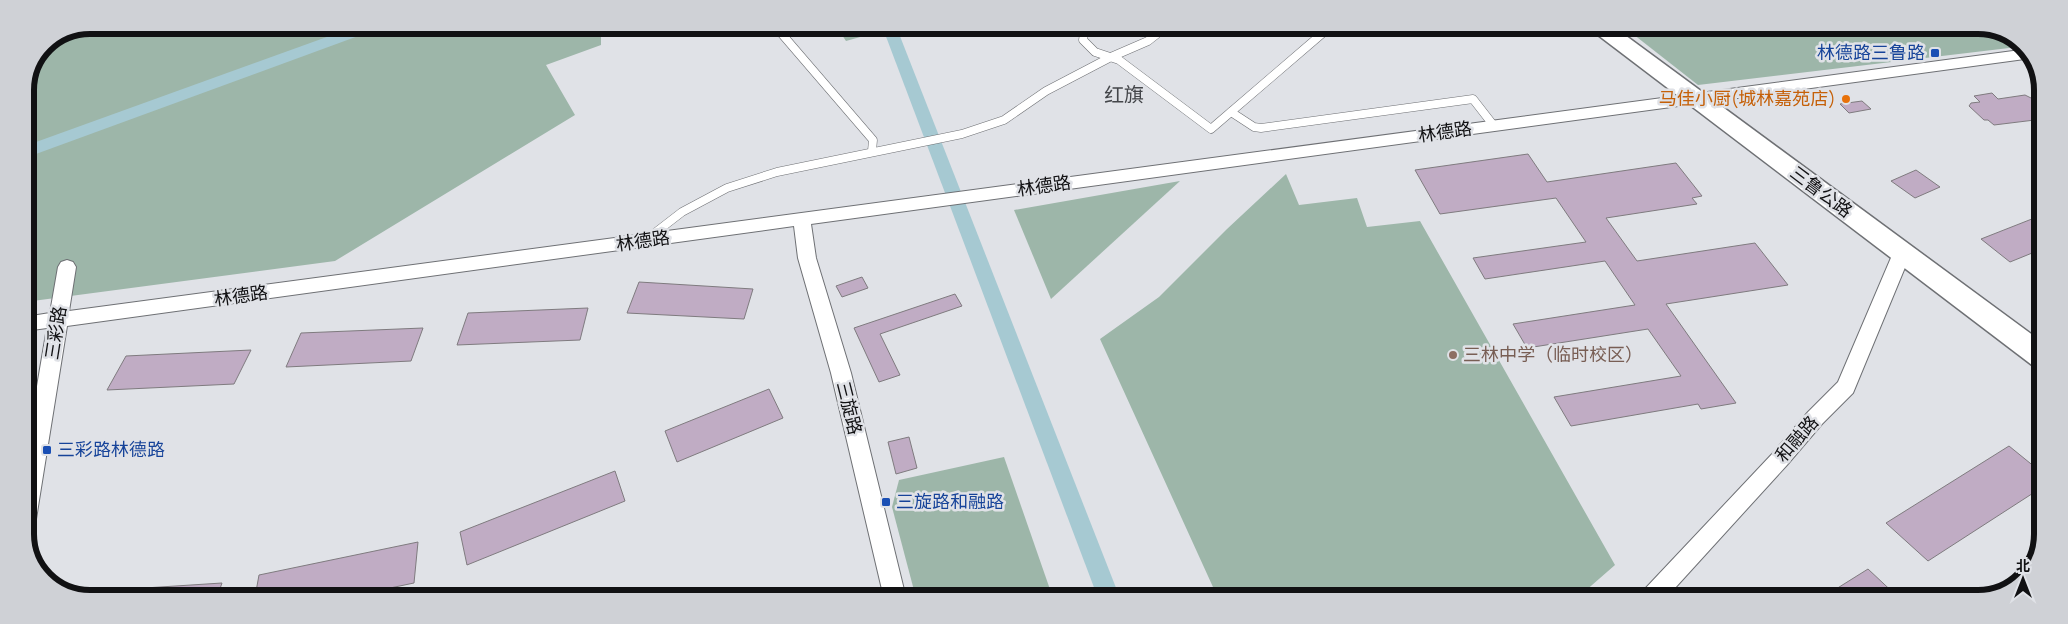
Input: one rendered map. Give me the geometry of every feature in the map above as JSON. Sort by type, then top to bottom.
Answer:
[{"type":"main road","name":"三鲁公路","points":[[1611,34],[2034,351]]},
{"type":"street","name":"林德路","points":[[34,323],[2022,55]]},
{"type":"street","name":"三旋路","points":[[802,219],[807,258],[841,373],[894,590]]},
{"type":"street","name":"和融路","points":[[1658,590],[1780,459],[1815,418],[1846,387],[1902,252]]},
{"type":"street","name":"三彩路","points":[[34,465],[66,267]]},
{"type":"lane","points":[[782,34],[873,140],[872,151]]},
{"type":"lane","points":[[1083,34],[1083,40],[1088,47],[1095,52],[1119,60],[1211,129],[1322,34]]},
{"type":"lane","points":[[644,241],[682,212],[727,188],[778,172],[872,151],[962,134],[1004,120],[1046,91],[1111,57],[1148,41],[1157,34]]},
{"type":"lane","points":[[1231,112],[1254,127],[1261,128],[1473,99],[1494,126]]},
{"type":"green space","points":[[89,34],[601,34],[601,45],[546,65],[575,115],[335,261],[34,301],[34,89],[38,68],[43,58],[58,43],[68,38]]},
{"type":"green space","points":[[841,34],[871,34],[846,41]]},
{"type":"green space","points":[[1633,34],[1986,34],[2000,38],[2014,47],[1698,85]]},
{"type":"green space","points":[[1286,174],[1299,205],[1357,198],[1367,227],[1420,221],[1615,565],[1586,590],[1214,590],[1100,339],[1159,297],[1227,229]]},
{"type":"green space","points":[[1180,181],[1051,299],[1014,210]]},
{"type":"green space","points":[[1004,457],[1050,590],[914,590],[892,507],[899,480]]},
{"type":"building","points":[[1992,93],[1998,99],[2025,95],[2034,100],[2034,120],[1994,125],[1988,120],[1984,120],[1969,106],[1971,103],[1980,102],[1974,96]]},
{"type":"building","points":[[1862,101],[1871,109],[1849,113],[1840,104]]},
{"type":"building","points":[[1528,154],[1547,182],[1676,163],[1702,196],[1692,198],[1697,204],[1606,218],[1637,261],[1755,243],[1788,285],[1666,304],[1736,403],[1701,409],[1698,404],[1571,426],[1554,397],[1681,376],[1648,329],[1527,348],[1513,324],[1635,305],[1605,261],[1485,279],[1473,258],[1586,242],[1556,198],[1440,214],[1415,170]]},
{"type":"building","points":[[1916,170],[1940,187],[1915,198],[1891,181]]},
{"type":"building","points":[[2034,218],[2034,252],[2010,262],[1981,239]]},
{"type":"building","points":[[862,277],[868,288],[842,297],[836,286]]},
{"type":"building","points":[[639,282],[753,289],[744,319],[627,313]]},
{"type":"building","points":[[955,294],[962,306],[880,334],[900,375],[879,382],[854,328]]},
{"type":"building","points":[[588,308],[580,340],[457,345],[468,313]]},
{"type":"building","points":[[423,328],[411,361],[286,367],[301,333]]},
{"type":"building","points":[[251,350],[234,384],[107,390],[126,356]]},
{"type":"building","points":[[769,389],[783,418],[677,462],[665,431]]},
{"type":"building","points":[[909,437],[917,468],[896,474],[888,442]]},
{"type":"building","points":[[2009,446],[2034,466],[2034,493],[1928,561],[1886,523]]},
{"type":"building","points":[[615,471],[625,501],[467,565],[460,532]]},
{"type":"building","points":[[418,542],[414,583],[380,590],[256,590],[259,575]]},
{"type":"building","points":[[1868,569],[1890,590],[1834,590]]},
{"type":"building","points":[[222,583],[220,590],[114,590]]},
{"type":"waterway","points":[[34,149],[350,34]]},
{"type":"waterway","points":[[892,34],[1106,590]]},
{"type":"place","name":"林德路三鲁路","points":[[1935,53]]},
{"type":"place","name":"马佳小厨(城林嘉苑店)","points":[[1846,99]]},
{"type":"place","name":"三林中学（临时校区）","points":[[1453,355]]},
{"type":"place","name":"三彩路林德路","points":[[47,450]]},
{"type":"place","name":"三旋路和融路","points":[[886,502]]},
{"type":"district","name":"红旗","points":[[1124,95]]}]
